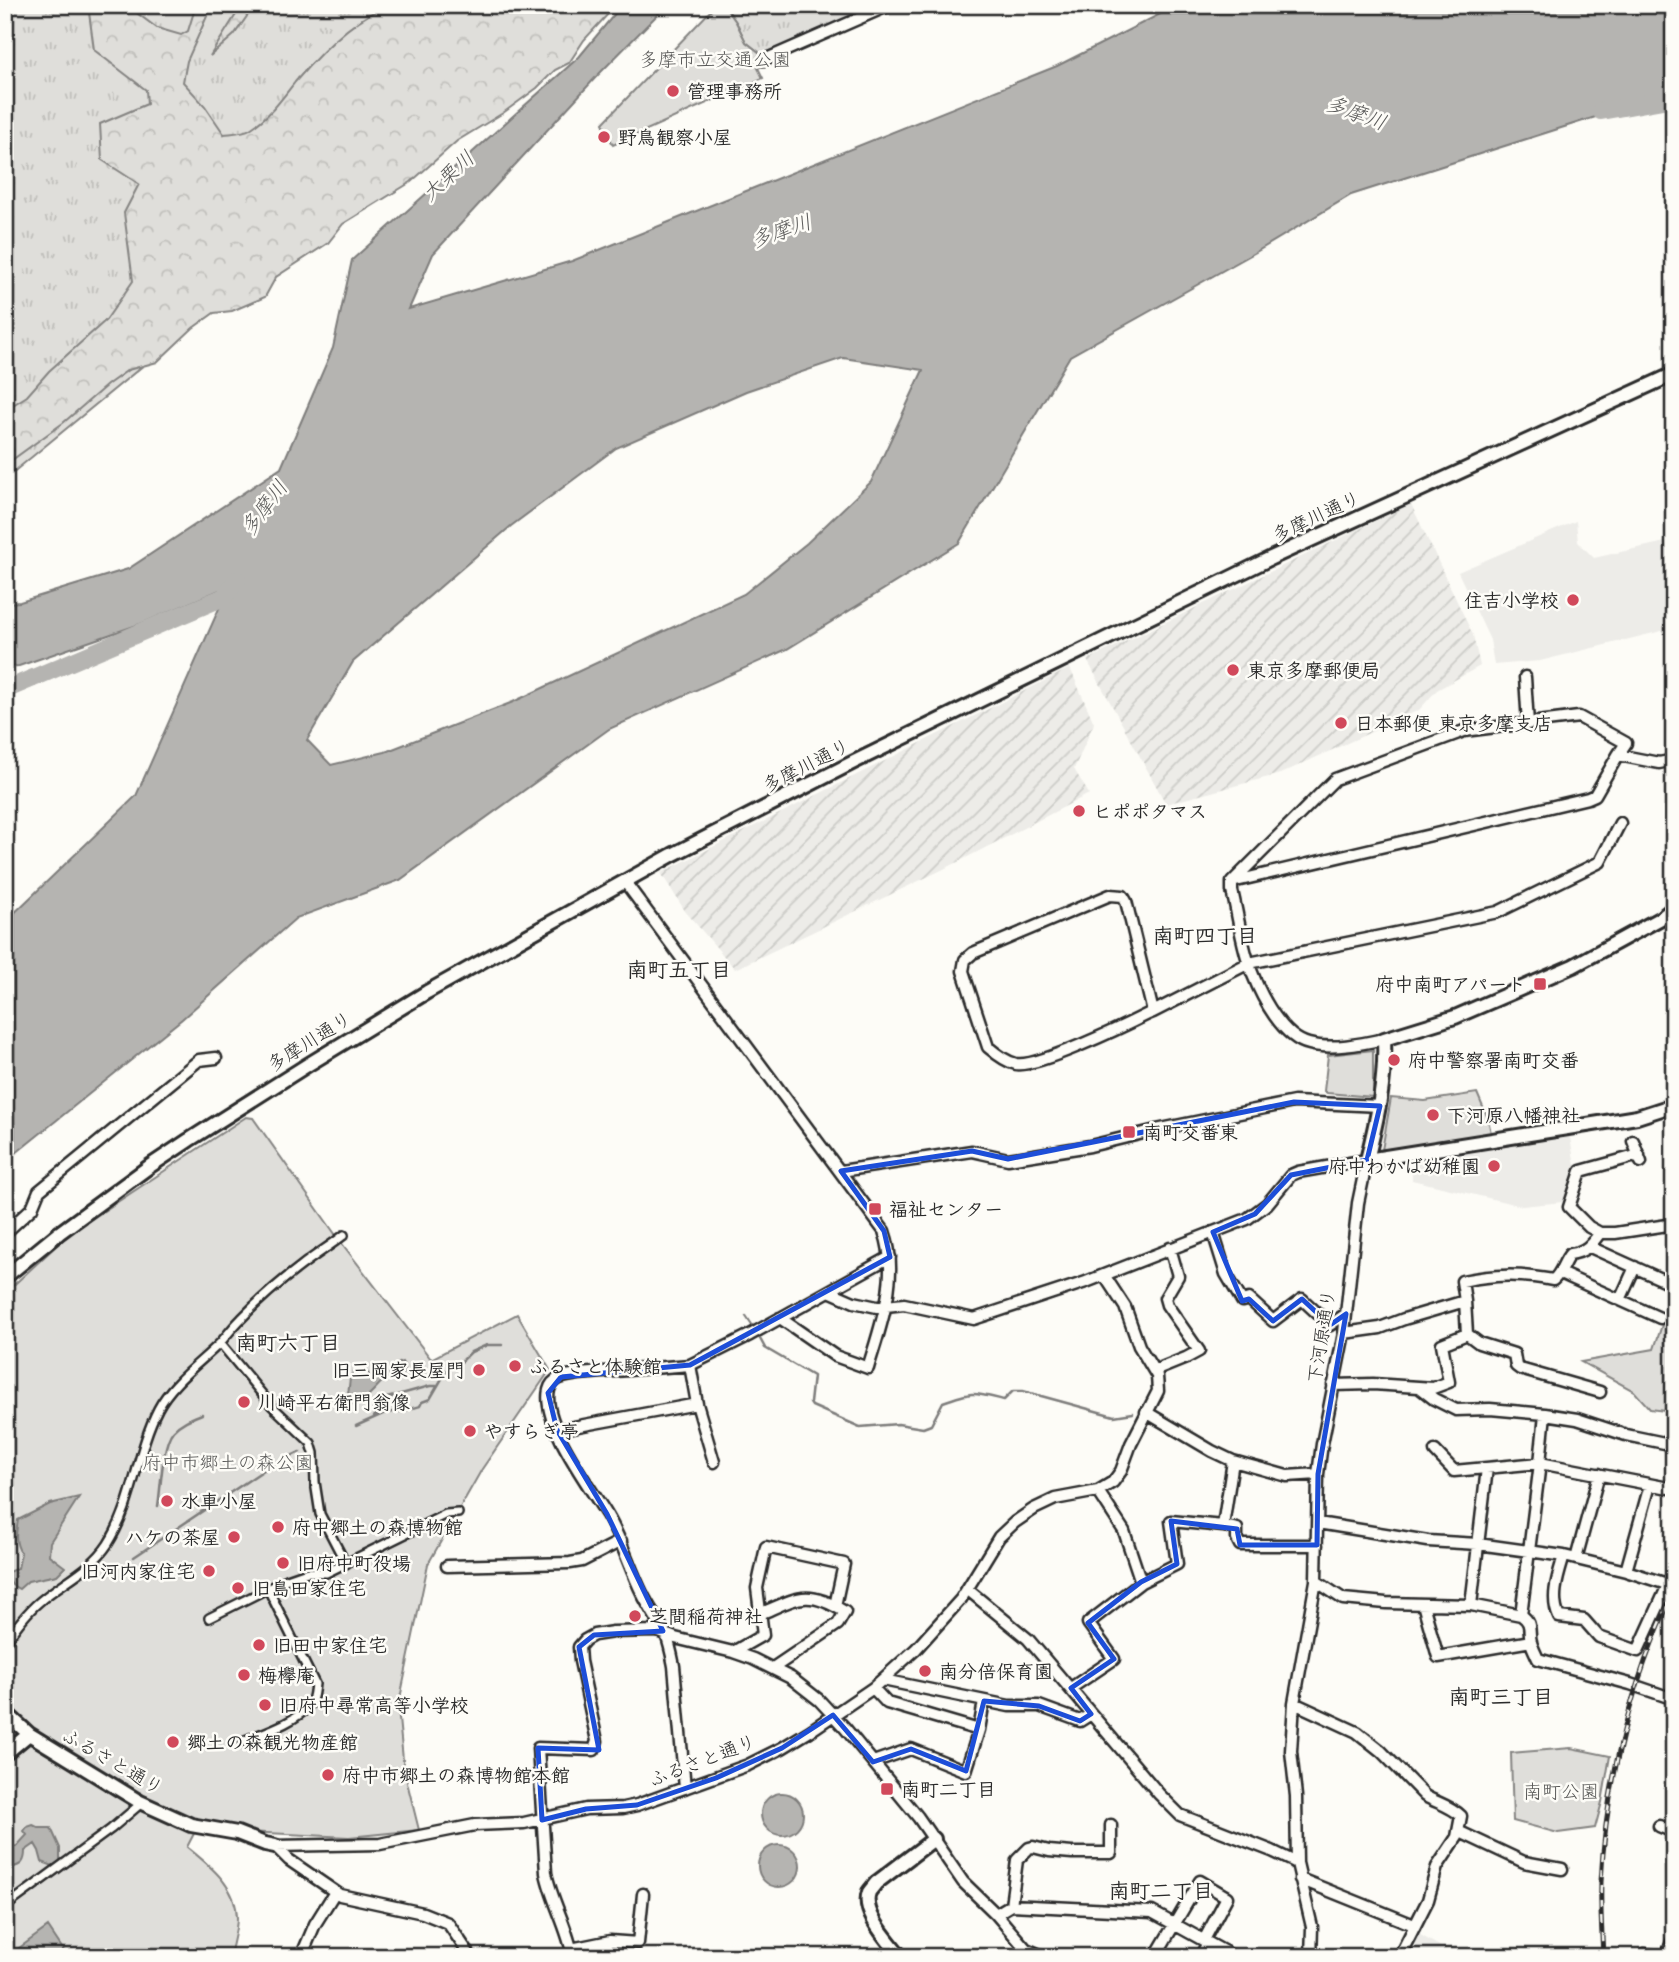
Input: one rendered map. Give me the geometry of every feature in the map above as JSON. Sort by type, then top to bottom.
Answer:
[{"type":"street","points":[[764,60],[890,5]]},
{"type":"street","name":"多摩川通り","points":[[5,1277],[86,1213],[189,1140],[384,1017],[672,855],[854,762],[1270,558],[1674,374]]},
{"type":"street","points":[[1525,677],[1528,723]]},
{"type":"street","points":[[1232,882],[1595,795],[1626,743],[1579,717],[1464,731],[1335,779],[1232,882],[1253,975],[1279,1023],[1302,1042],[1330,1046],[1384,1039],[1455,1017],[1573,966],[1661,918],[1674,908]]},
{"type":"street","points":[[1618,755],[1659,762],[1674,760]]},
{"type":"street","points":[[1153,1012],[1123,896],[1110,895],[973,953],[965,960],[963,971],[988,1047],[1017,1064],[1035,1062],[1108,1035],[1249,963],[1498,912],[1600,862],[1620,823]]},
{"type":"street","points":[[625,882],[884,1231],[891,1269],[886,1311],[868,1368],[835,1356],[780,1318]]},
{"type":"street","name":"下河原通り","points":[[1311,1957],[1312,1927],[1297,1863],[1296,1796],[1291,1751],[1294,1703],[1317,1581],[1318,1474],[1344,1333],[1358,1203],[1380,1106],[1384,1077],[1384,1039]]},
{"type":"street","points":[[5,1233],[32,1208],[39,1191],[199,1060],[216,1058]]},
{"type":"street","points":[[841,1171],[972,1151],[1008,1159],[1090,1146],[1294,1102],[1380,1106]]},
{"type":"street","points":[[829,1291],[854,1302],[877,1307],[904,1304],[974,1319],[1104,1275],[1255,1214],[1291,1175],[1367,1160],[1637,1117],[1674,1105]]},
{"type":"street","points":[[1633,1141],[1640,1159],[1581,1171],[1569,1207],[1589,1227],[1600,1233],[1674,1224]]},
{"type":"street","points":[[1213,1232],[1226,1274],[1242,1301],[1249,1299],[1273,1321],[1303,1299],[1330,1325],[1346,1314]]},
{"type":"street","points":[[1600,1233],[1590,1247],[1570,1254],[1553,1280],[1499,1274],[1462,1280],[1467,1334],[1479,1343],[1514,1354],[1516,1366],[1520,1369],[1600,1392]]},
{"type":"street","points":[[5,1643],[38,1603],[87,1567],[108,1543],[121,1516],[158,1408],[187,1372],[301,1265],[344,1235]]},
{"type":"street","points":[[1590,1247],[1674,1285]]},
{"type":"street","points":[[1153,1371],[1186,1359],[1199,1350],[1167,1305],[1166,1298],[1178,1276],[1170,1248]]},
{"type":"street","points":[[685,1788],[670,1647],[643,1597],[621,1541],[607,1514],[583,1480],[557,1430],[548,1393],[554,1381],[561,1377],[690,1365],[890,1257]]},
{"type":"street","points":[[1620,1300],[1635,1267]]},
{"type":"street","points":[[1560,1273],[1660,1318]]},
{"type":"street","points":[[1104,1275],[1125,1307],[1139,1346],[1157,1377],[1158,1391],[1121,1471],[1113,1482],[1098,1491],[1124,1531],[1141,1582]]},
{"type":"street","points":[[1344,1333],[1380,1328],[1465,1301]]},
{"type":"street","points":[[1333,1385],[1373,1384],[1433,1388],[1449,1382],[1442,1344],[1467,1334]]},
{"type":"street","points":[[220,1343],[272,1406],[311,1443],[320,1514],[346,1564]]},
{"type":"street","points":[[690,1365],[697,1404],[714,1462]]},
{"type":"street","points":[[1420,1388],[1456,1410],[1490,1409],[1577,1419],[1674,1445]]},
{"type":"street","points":[[557,1430],[697,1404]]},
{"type":"street","points":[[1146,1412],[1233,1461],[1287,1476],[1318,1474]]},
{"type":"street","points":[[1521,1615],[1545,1414]]},
{"type":"street","points":[[1435,1451],[1454,1471],[1540,1463],[1674,1489]]},
{"type":"street","points":[[1223,1525],[1233,1461]]},
{"type":"street","points":[[1471,1605],[1487,1468]]},
{"type":"street","points":[[1576,1559],[1599,1474]]},
{"type":"street","points":[[1626,1571],[1650,1485]]},
{"type":"street","name":"ふるさと通り","points":[[29,1734],[139,1802],[191,1825],[237,1833],[275,1846],[380,1844],[475,1825],[524,1823],[586,1809],[637,1805],[748,1765],[782,1748],[873,1688],[916,1649],[961,1599],[999,1537],[1015,1522],[1055,1499],[1098,1491]]},
{"type":"street","points":[[209,1618],[287,1579],[307,1572],[326,1573],[446,1514],[458,1513]]},
{"type":"street","points":[[1071,1688],[1114,1659],[1087,1623],[1141,1582],[1177,1564],[1171,1521],[1223,1525],[1237,1529],[1240,1545],[1317,1545]]},
{"type":"street","points":[[1318,1523],[1428,1541],[1478,1544],[1564,1556],[1667,1584]]},
{"type":"street","points":[[447,1566],[570,1563],[582,1561],[621,1541]]},
{"type":"street","points":[[733,1652],[762,1635],[757,1588],[766,1547],[844,1564],[835,1606]]},
{"type":"street","points":[[1564,1556],[1556,1585],[1555,1609],[1559,1617],[1584,1620],[1599,1637],[1637,1651],[1674,1572]]},
{"type":"street","points":[[1317,1581],[1343,1599],[1471,1605],[1521,1615],[1531,1627],[1531,1641],[1538,1659],[1674,1699]]},
{"type":"street","points":[[243,1741],[289,1721],[310,1705],[314,1694],[315,1684],[268,1588]]},
{"type":"street","points":[[967,1589],[1028,1639],[1159,1794],[1180,1815],[1297,1863]]},
{"type":"street","points":[[760,1614],[796,1598],[808,1596],[845,1612],[838,1624],[773,1668]]},
{"type":"street","points":[[1423,1604],[1438,1657],[1531,1641]]},
{"type":"street","points":[[643,1894],[638,1943],[610,1941],[572,1953],[549,1889],[543,1852],[538,1748],[594,1750],[597,1741],[579,1647],[594,1635],[613,1632],[665,1634],[733,1652],[791,1678],[819,1700],[873,1762],[934,1839],[963,1882],[996,1914],[1028,1953],[1045,1957]]},
{"type":"street","points":[[883,1680],[1009,1706],[1039,1706],[1080,1721],[1091,1714]]},
{"type":"street","points":[[873,1688],[887,1703],[979,1730]]},
{"type":"street","points":[[873,1762],[911,1749],[966,1772],[979,1730],[984,1701]]},
{"type":"street","points":[[1294,1703],[1357,1732],[1381,1751],[1425,1796],[1455,1810],[1461,1816],[1457,1836],[1437,1867],[1428,1900],[1399,1957]]},
{"type":"street","points":[[5,1712],[29,1734],[5,1754]]},
{"type":"street","points":[[5,1907],[138,1806]]},
{"type":"street","points":[[1011,1905],[1017,1860],[1029,1848],[1072,1853],[1111,1853],[1111,1825]]},
{"type":"street","points":[[1659,1826],[1674,1832]]},
{"type":"street","points":[[1458,1831],[1524,1862],[1562,1869]]},
{"type":"street","points":[[901,1957],[871,1914],[869,1893],[876,1883],[934,1839]]},
{"type":"street","points":[[275,1846],[289,1860],[340,1895],[423,1913],[448,1923],[471,1957]]},
{"type":"street","points":[[1300,1879],[1414,1925]]},
{"type":"street","points":[[1155,1957],[1200,1881],[1227,1897],[1200,1957]]},
{"type":"street","points":[[301,1957],[315,1924],[335,1892]]},
{"type":"street","points":[[996,1914],[1011,1905],[1152,1912],[1234,1957]]},
{"type":"street","points":[[1644,1957],[1644,1954],[1666,1957],[1674,1937]]},
{"type":"highlighted area","points":[[1294,1102],[1380,1106],[1367,1160],[1291,1175],[1255,1214],[1213,1232],[1242,1301],[1249,1299],[1273,1321],[1302,1299],[1330,1325],[1346,1314],[1318,1474],[1317,1545],[1240,1545],[1237,1529],[1171,1521],[1177,1564],[1141,1582],[1088,1623],[1114,1659],[1071,1688],[1091,1714],[1080,1721],[1039,1706],[984,1701],[966,1771],[911,1749],[873,1762],[833,1715],[782,1748],[716,1778],[637,1805],[586,1809],[542,1820],[538,1748],[599,1750],[579,1647],[594,1635],[663,1631],[607,1514],[557,1430],[548,1393],[561,1377],[690,1365],[890,1257],[884,1231],[841,1171],[972,1151],[1008,1159]]},
{"type":"shaded area","points":[[1411,504],[1473,635],[1480,666],[1437,690],[1419,710],[1280,774],[1166,804],[1087,660]]},
{"type":"shaded area","name":"住吉小学校","points":[[1576,521],[1578,542],[1594,558],[1665,542],[1670,553],[1674,552],[1674,628],[1540,661],[1494,665],[1490,640],[1458,572]]},
{"type":"shaded area","points":[[1070,668],[1094,723],[1074,769],[1089,794],[950,866],[735,969],[685,911],[661,873]]},
{"type":"shaded area","name":"府中わかば幼稚園","points":[[1569,1132],[1576,1170],[1563,1202],[1522,1206],[1412,1180],[1412,1161]]},
{"type":"shaded area","points":[[1417,1933],[1458,1957],[1412,1957]]},
{"type":"green space","points":[[5,5],[566,5],[273,259],[5,479]]},
{"type":"green space","points":[[88,5],[126,5],[157,28],[181,35],[188,31],[196,5],[212,5],[187,61],[183,82],[205,106],[224,134],[245,131],[257,124],[338,37],[364,17],[391,5],[612,5],[609,13],[584,40],[569,63],[555,70],[537,88],[503,113],[457,141],[411,182],[343,224],[328,243],[276,277],[265,297],[232,311],[214,313],[193,328],[157,362],[128,370],[63,423],[5,465],[5,410],[27,396],[49,371],[106,320],[133,281],[124,213],[139,184],[102,160],[100,124],[147,104],[146,90],[94,50]]},
{"type":"green space","points":[[242,5],[260,5],[250,12],[234,35],[210,56]]},
{"type":"green space","name":"多摩市立交通公園","points":[[716,5],[724,5],[746,42],[760,53],[766,64],[758,68],[763,78],[613,145],[603,123]]},
{"type":"green space","points":[[724,5],[879,5],[763,57],[746,42]]},
{"type":"green space","points":[[1373,1050],[1373,1097],[1324,1091],[1328,1055]]},
{"type":"green space","points":[[1477,1093],[1491,1133],[1382,1150],[1391,1098],[1425,1101]]},
{"type":"green space","name":"府中市郷土の森公園","points":[[246,1117],[253,1118],[340,1241],[431,1359],[517,1314],[550,1370],[482,1469],[428,1564],[398,1708],[404,1770],[419,1830],[349,1837],[244,1832],[200,1822],[187,1847],[220,1877],[232,1896],[237,1918],[230,1957],[5,1957],[5,1293],[69,1234]]},
{"type":"green space","points":[[1664,1319],[1674,1322],[1674,1412],[1650,1409],[1634,1391],[1581,1362],[1654,1349]]},
{"type":"green space","name":"南町公園","points":[[1571,1748],[1610,1756],[1595,1828],[1558,1833],[1513,1821],[1511,1753]]},
{"type":"water","name":"大栗川","points":[[622,5],[667,5],[597,76],[433,254],[409,309],[572,261],[1057,66],[1178,5],[1674,5],[1674,92],[1351,195],[1256,252],[1070,356],[959,543],[787,649],[609,729],[400,880],[296,918],[182,1019],[5,1162],[5,922],[136,796],[229,586],[143,623],[19,666],[5,667],[5,603],[20,602],[128,569],[281,468],[333,348],[352,260],[579,57]],"holes":[[[843,358],[923,370],[871,482],[807,543],[744,594],[513,702],[385,752],[331,765],[307,740],[353,662],[511,526],[616,448],[746,391]]]},
{"type":"water","points":[[402,1362],[404,1373],[386,1378],[364,1399],[347,1405],[345,1401],[353,1372],[365,1370],[371,1377],[376,1377]]},
{"type":"water","points":[[79,1497],[50,1542],[49,1555],[65,1567],[57,1575],[28,1581],[19,1589],[12,1585],[6,1576],[8,1572],[18,1568],[21,1553],[16,1541],[18,1520],[50,1504]]},
{"type":"water","points":[[782,1793],[797,1799],[803,1814],[797,1829],[782,1835],[767,1829],[761,1814],[767,1799]]},
{"type":"water","points":[[33,1825],[51,1828],[60,1848],[60,1861],[53,1866],[42,1862],[35,1844],[25,1851],[20,1864],[11,1868],[5,1866],[5,1842],[16,1847],[27,1835],[24,1831],[27,1827]]},
{"type":"water","points":[[779,1845],[794,1851],[800,1866],[794,1881],[779,1887],[764,1881],[758,1866],[764,1851]]},
{"type":"water","points":[[48,1927],[68,1957],[5,1957],[5,1939],[15,1951]]},
{"type":"waterway","name":"多摩川","points":[[1601,111],[1674,98]]},
{"type":"waterway","name":"多摩川","points":[[5,690],[224,597],[237,580]]},
{"type":"waterway","points":[[746,1316],[752,1325]]},
{"type":"waterway","points":[[759,1337],[765,1348],[813,1376],[812,1406],[860,1427],[898,1424],[923,1428],[931,1425],[943,1402],[973,1394],[1004,1400],[1013,1391],[1023,1391],[1114,1416],[1133,1413]]},
{"type":"waterway","points":[[356,1426],[385,1413],[420,1406],[422,1402],[430,1399],[447,1370],[471,1352],[487,1345],[502,1345]]},
{"type":"waterway","points":[[374,1417],[387,1398],[436,1386]]},
{"type":"waterway","points":[[158,1506],[169,1437],[180,1425],[202,1414]]},
{"type":"waterway","points":[[134,1557],[270,1466],[300,1452]]},
{"type":"railway","points":[[1603,1957],[1601,1882],[1608,1807],[1615,1770],[1633,1697],[1674,1592]]},
{"type":"place","name":"管理事務所","points":[[673,91]]},
{"type":"place","name":"野鳥観察小屋","points":[[604,137]]},
{"type":"place","name":"住吉小学校","points":[[1573,600]]},
{"type":"place","name":"東京多摩郵便局","points":[[1233,670]]},
{"type":"place","name":"日本郵便 東京多摩支店","points":[[1341,723]]},
{"type":"place","name":"ヒポポタマス","points":[[1079,811]]},
{"type":"place","name":"府中南町アパート","points":[[1540,984]]},
{"type":"place","name":"府中警察署南町交番","points":[[1394,1060]]},
{"type":"place","name":"下河原八幡神社","points":[[1433,1115]]},
{"type":"place","name":"南町交番東","points":[[1129,1132]]},
{"type":"place","name":"府中わかば幼稚園","points":[[1494,1166]]},
{"type":"place","name":"福祉センター","points":[[875,1209]]},
{"type":"place","name":"ふるさと体験館","points":[[515,1366]]},
{"type":"place","name":"旧三岡家長屋門","points":[[479,1370]]},
{"type":"place","name":"川崎平右衛門翁像","points":[[244,1402]]},
{"type":"place","name":"やすらぎ亭","points":[[470,1431]]},
{"type":"place","name":"水車小屋","points":[[167,1501]]},
{"type":"place","name":"府中郷土の森博物館","points":[[278,1527]]},
{"type":"place","name":"ハケの茶屋","points":[[234,1537]]},
{"type":"place","name":"旧府中町役場","points":[[283,1563]]},
{"type":"place","name":"旧河内家住宅","points":[[209,1571]]},
{"type":"place","name":"旧島田家住宅","points":[[238,1588]]},
{"type":"place","name":"芝間稲荷神社","points":[[635,1616]]},
{"type":"place","name":"旧田中家住宅","points":[[259,1645]]},
{"type":"place","name":"南分倍保育園","points":[[925,1671]]},
{"type":"place","name":"梅欅庵","points":[[244,1675]]},
{"type":"place","name":"旧府中尋常高等小学校","points":[[265,1705]]},
{"type":"place","name":"郷土の森観光物産館","points":[[173,1742]]},
{"type":"place","name":"府中市郷土の森博物館本館","points":[[328,1775]]},
{"type":"place","name":"南町二丁目","points":[[887,1789]]},
{"type":"district","name":"南町四丁目","points":[[1205,936]]},
{"type":"district","name":"南町五丁目","points":[[679,970]]},
{"type":"district","name":"南町六丁目","points":[[288,1343]]},
{"type":"district","name":"南町三丁目","points":[[1501,1697]]},
{"type":"district","name":"南町二丁目","points":[[1161,1891]]}]
